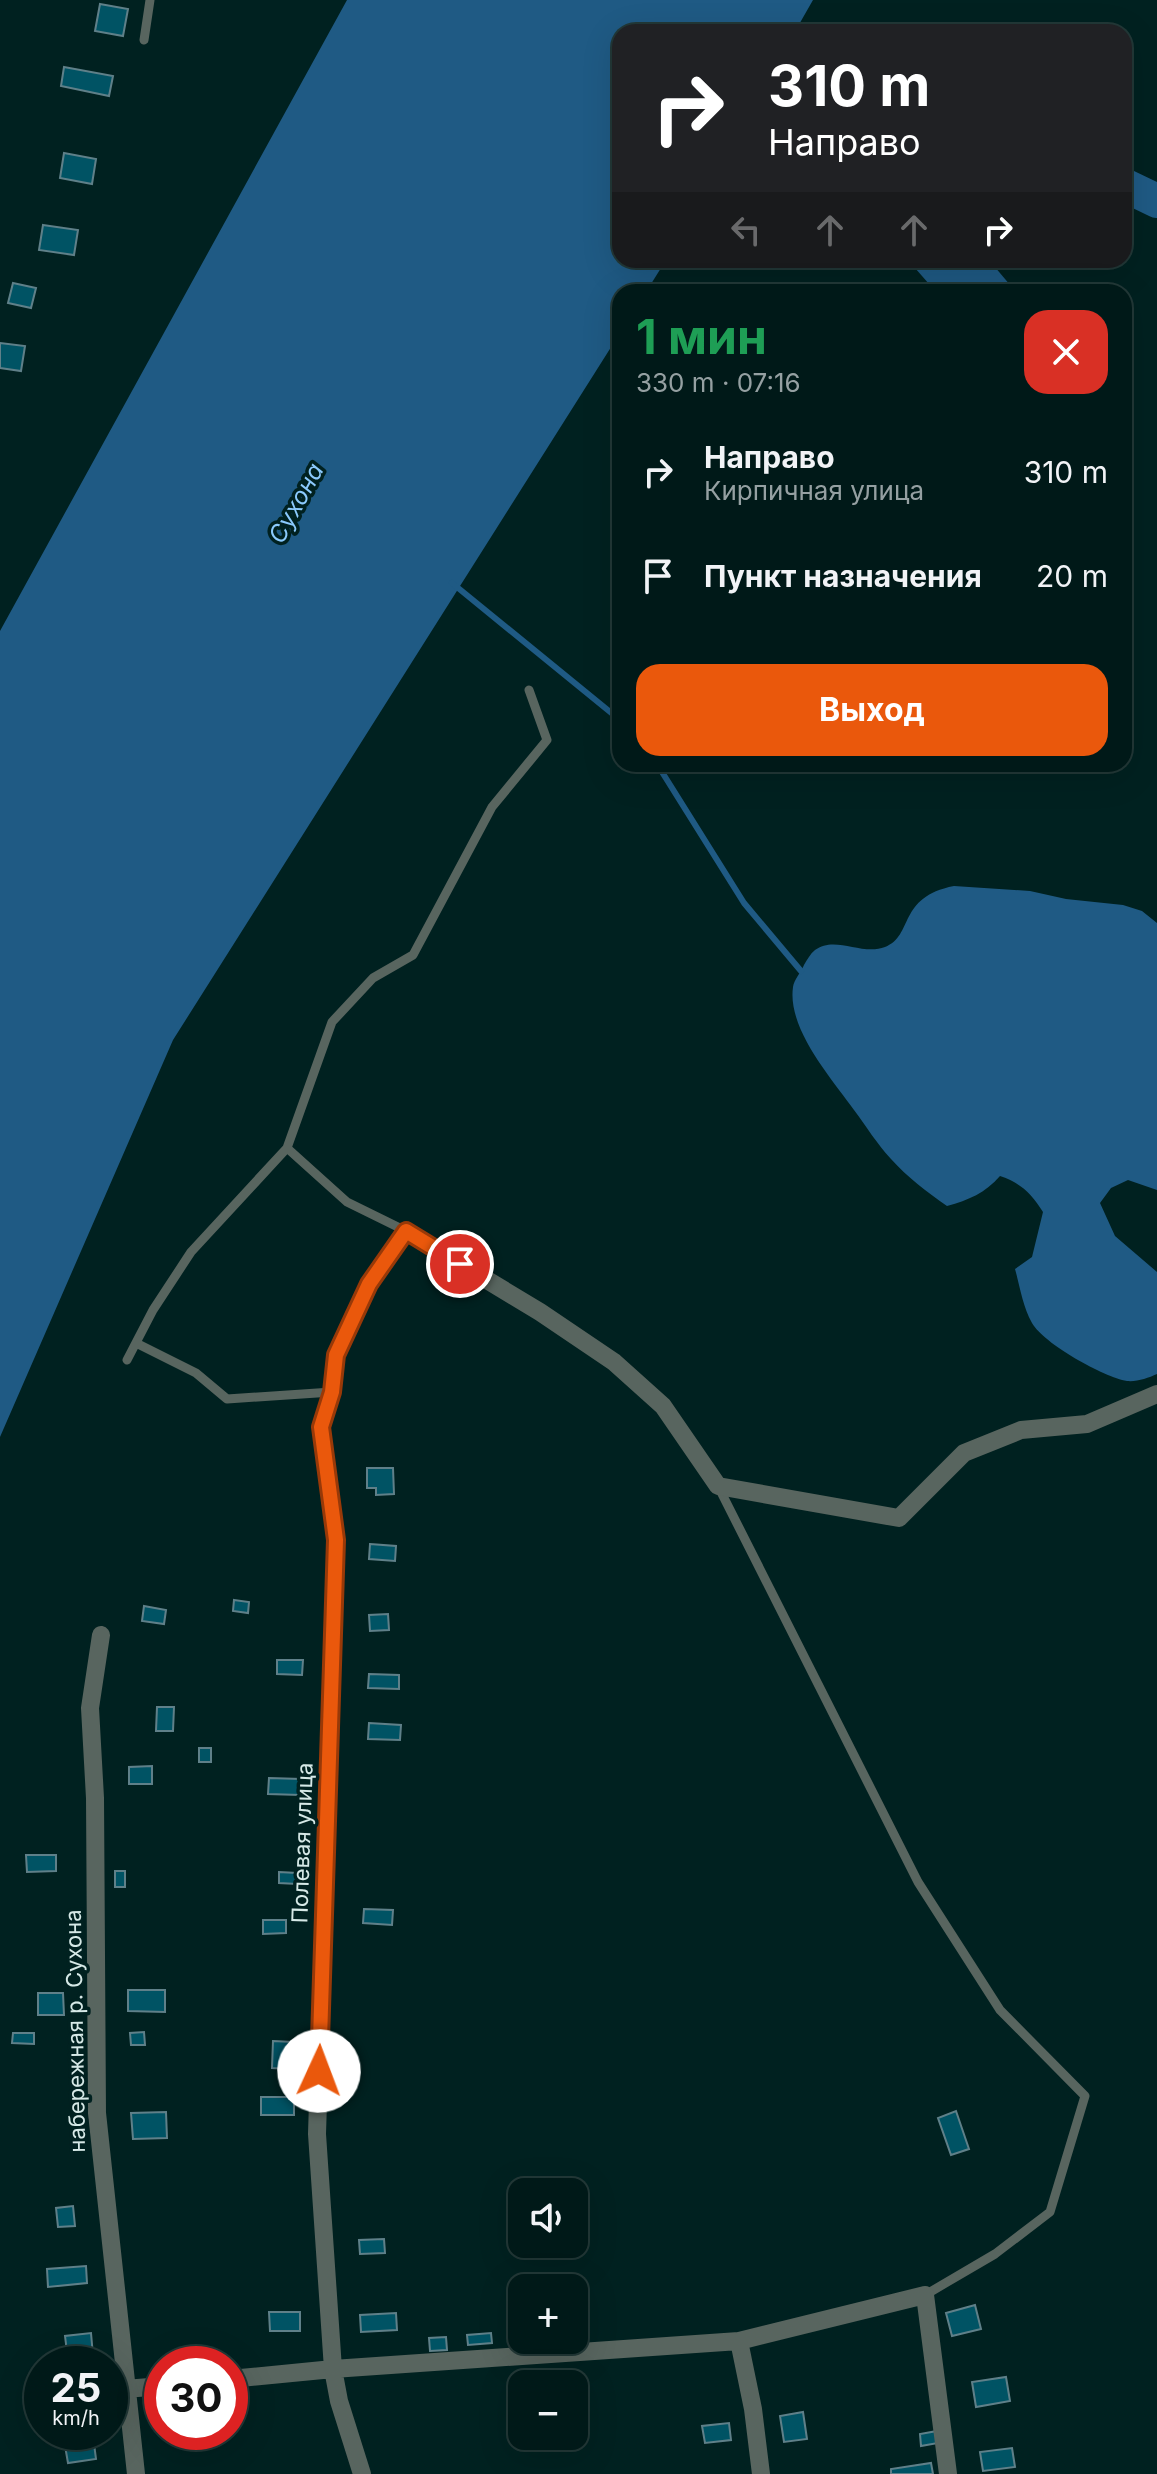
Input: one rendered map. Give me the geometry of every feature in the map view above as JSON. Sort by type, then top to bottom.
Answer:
[{"type":"street","name":"Полевая улица","points":[[362,2474],[339,2401],[333,2369],[317,2134],[336,1540],[321,1427],[332,1392],[336,1355],[362,1298],[406,1231]]},
{"type":"street","points":[[406,1231],[540,1312],[614,1362],[663,1406],[718,1486],[899,1518],[964,1453],[1021,1430],[1087,1424],[1157,1394]]},
{"type":"street","name":"набережная р. Сухона","points":[[101,1635],[90,1708],[95,1798],[97,2113],[121,2346]]},
{"type":"street","points":[[248,2377],[739,2341],[925,2295],[948,2474]]},
{"type":"street","points":[[739,2341],[753,2409],[761,2474]]},
{"type":"street","name":"набережная р. Сухона","points":[[128,2412],[136,2474]]},
{"type":"lane","points":[[144,40],[150,0]]},
{"type":"lane","points":[[127,1360],[153,1310],[191,1252],[287,1148],[332,1022],[373,978],[413,955],[492,807],[547,740],[529,690]]},
{"type":"lane","points":[[287,1148],[347,1202],[406,1231]]},
{"type":"lane","points":[[138,1344],[196,1373],[227,1399],[332,1392]]},
{"type":"lane","points":[[718,1486],[918,1882],[1000,2010],[1085,2096],[1050,2212],[995,2254],[925,2295]]},
{"type":"water","name":"Сухона","points":[[347,0],[813,0],[799,24],[612,24],[612,268],[661,268],[651,284],[612,284],[612,346],[173,1040],[0,1437],[0,631]]},
{"type":"water","points":[[915,268],[996,268],[1009,284],[929,284]]},
{"type":"water","points":[[954,886],[1030,891],[1066,899],[1123,905],[1142,911],[1157,923],[1157,1190],[1128,1180],[1111,1188],[1100,1203],[1115,1236],[1157,1272],[1157,1374],[1135,1381],[1117,1378],[1075,1358],[1039,1331],[1026,1310],[1015,1269],[1032,1257],[1043,1212],[1035,1200],[1020,1186],[1000,1176],[976,1195],[947,1206],[925,1190],[897,1166],[876,1141],[823,1069],[797,1020],[793,1003],[794,984],[815,950],[831,944],[867,949],[885,947],[894,942],[923,899]]},
{"type":"building","points":[[100,4],[128,9],[123,36],[95,31]]},
{"type":"building","points":[[64,67],[113,76],[109,96],[61,86]]},
{"type":"building","points":[[64,153],[96,159],[92,184],[60,178]]},
{"type":"building","points":[[43,225],[78,230],[74,255],[39,250]]},
{"type":"building","points":[[13,283],[36,288],[31,308],[8,303]]},
{"type":"building","points":[[0,343],[25,346],[21,371],[0,368]]},
{"type":"building","points":[[367,1468],[393,1468],[394,1494],[376,1495],[376,1488],[367,1488]]},
{"type":"building","points":[[370,1544],[396,1546],[395,1561],[369,1559]]},
{"type":"building","points":[[234,1600],[249,1602],[248,1613],[233,1611]]},
{"type":"building","points":[[144,1606],[166,1610],[164,1624],[142,1621]]},
{"type":"building","points":[[388,1614],[389,1630],[370,1631],[369,1615]]},
{"type":"building","points":[[277,1660],[303,1660],[302,1675],[277,1674]]},
{"type":"building","points":[[369,1674],[399,1675],[399,1689],[368,1688]]},
{"type":"building","points":[[157,1707],[174,1707],[173,1731],[156,1731]]},
{"type":"building","points":[[369,1723],[401,1725],[400,1740],[368,1739]]},
{"type":"building","points":[[199,1748],[211,1748],[211,1762],[199,1762]]},
{"type":"building","points":[[152,1766],[152,1784],[129,1784],[129,1767]]},
{"type":"building","points":[[269,1778],[301,1779],[300,1795],[268,1794]]},
{"type":"building","points":[[26,1855],[56,1855],[56,1871],[27,1872]]},
{"type":"building","points":[[115,1871],[125,1871],[125,1887],[115,1887]]},
{"type":"building","points":[[279,1872],[297,1873],[297,1884],[279,1883]]},
{"type":"building","points":[[364,1909],[393,1910],[392,1925],[363,1923]]},
{"type":"building","points":[[263,1920],[286,1920],[286,1933],[263,1934]]},
{"type":"building","points":[[128,1990],[165,1990],[165,2012],[128,2011]]},
{"type":"building","points":[[38,1993],[63,1993],[64,2015],[38,2015]]},
{"type":"building","points":[[144,2032],[145,2045],[131,2045],[130,2033]]},
{"type":"building","points":[[13,2033],[34,2033],[34,2044],[12,2043]]},
{"type":"building","points":[[273,2041],[293,2042],[291,2069],[272,2068]]},
{"type":"building","points":[[261,2097],[294,2097],[294,2115],[261,2115]]},
{"type":"building","points":[[956,2111],[969,2149],[951,2155],[938,2118]]},
{"type":"building","points":[[166,2112],[167,2138],[133,2139],[131,2113]]},
{"type":"building","points":[[73,2206],[75,2226],[58,2227],[56,2208]]},
{"type":"building","points":[[384,2239],[385,2253],[360,2254],[359,2240]]},
{"type":"building","points":[[86,2266],[87,2283],[48,2287],[47,2269]]},
{"type":"building","points":[[975,2305],[981,2329],[952,2336],[946,2313]]},
{"type":"building","points":[[269,2312],[300,2312],[300,2331],[270,2331]]},
{"type":"building","points":[[396,2313],[397,2330],[361,2332],[360,2315]]},
{"type":"building","points":[[91,2333],[92,2346],[66,2346],[65,2336]]},
{"type":"building","points":[[491,2333],[492,2343],[468,2345],[467,2335]]},
{"type":"building","points":[[446,2337],[447,2350],[430,2351],[429,2338]]},
{"type":"building","points":[[1006,2377],[1010,2401],[976,2407],[972,2382]]},
{"type":"building","points":[[803,2412],[807,2439],[784,2442],[780,2416]]},
{"type":"building","points":[[729,2423],[731,2440],[705,2443],[702,2426]]},
{"type":"building","points":[[937,2431],[938,2443],[921,2446],[920,2434]]},
{"type":"building","points":[[1012,2448],[1015,2467],[983,2471],[980,2452]]},
{"type":"building","points":[[66,2450],[95,2450],[96,2459],[68,2463]]},
{"type":"building","points":[[931,2463],[933,2474],[891,2474],[891,2469]]},
{"type":"waterway","points":[[1132,189],[1157,201]]},
{"type":"waterway","points":[[452,583],[612,713]]},
{"type":"waterway","points":[[662,772],[744,903],[801,971]]},
{"type":"route","points":[[319,2071],[336,1540],[321,1427],[332,1392],[336,1355],[369,1284],[406,1231],[460,1264]]}]
